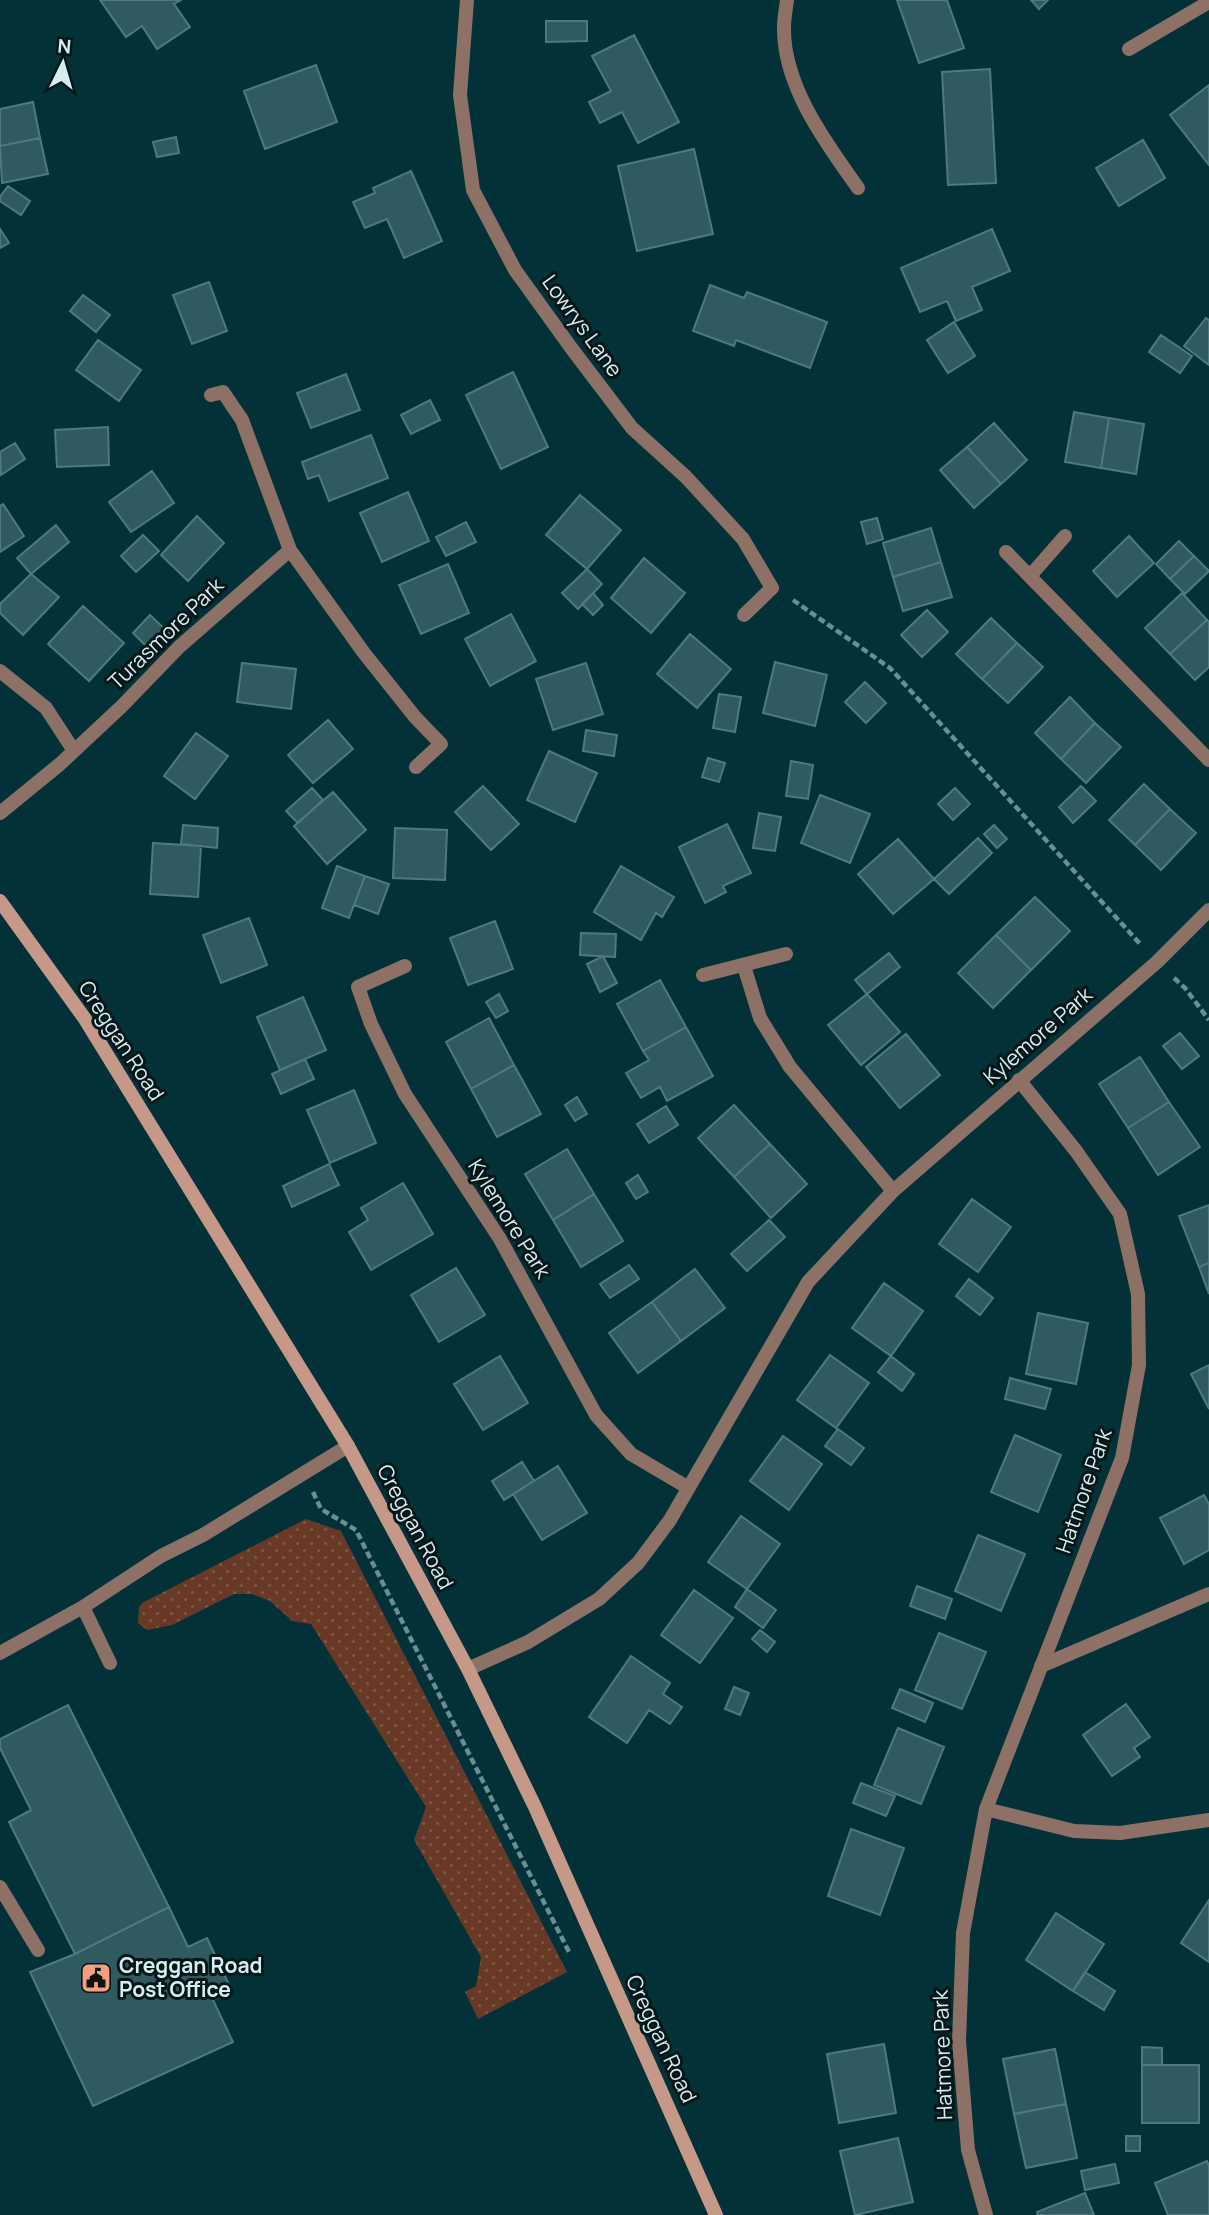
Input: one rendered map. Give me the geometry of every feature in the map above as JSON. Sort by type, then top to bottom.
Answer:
[{"type":"main road","name":"Creggan Road","points":[[0,901],[85,1019],[348,1446],[468,1669],[535,1807],[716,2215]]},
{"type":"street","name":"Lowrys Lane","points":[[467,0],[460,95],[473,190],[515,270],[572,349],[632,428],[686,477],[743,539],[772,588]]},
{"type":"street","points":[[787,0],[784,29],[790,69],[813,122],[858,188]]},
{"type":"street","points":[[1129,49],[1209,2]]},
{"type":"street","points":[[211,396],[223,393],[242,420],[290,550],[364,653],[415,717],[441,744],[416,767]]},
{"type":"street","points":[[1030,576],[1065,536]]},
{"type":"street","name":"Turasmore Park","points":[[0,813],[74,751],[179,647],[290,550]]},
{"type":"street","points":[[1006,552],[1209,760]]},
{"type":"street","points":[[744,615],[772,588]]},
{"type":"street","points":[[0,671],[46,708],[74,751]]},
{"type":"street","name":"Kylemore Park","points":[[468,1669],[528,1642],[599,1599],[638,1563],[670,1520],[808,1282],[893,1191],[1157,962],[1209,910]]},
{"type":"street","points":[[703,975],[786,954]]},
{"type":"street","name":"Kylemore Park","points":[[405,966],[358,987],[371,1024],[405,1094],[500,1238],[596,1415],[631,1454],[687,1487]]},
{"type":"street","points":[[744,966],[760,1018],[790,1067],[893,1191]]},
{"type":"street","name":"Hatmore Park","points":[[986,2215],[968,2150],[959,2041],[963,1933],[986,1809],[1122,1458],[1139,1365],[1138,1294],[1120,1214],[1076,1152],[1019,1080]]},
{"type":"street","points":[[0,1653],[83,1607],[161,1556],[203,1535],[348,1446]]},
{"type":"street","points":[[1041,1666],[1209,1594]]},
{"type":"street","points":[[83,1607],[110,1662]]},
{"type":"street","points":[[986,1809],[1074,1831],[1120,1833],[1209,1821]]},
{"type":"street","points":[[0,1887],[38,1950]]},
{"type":"path","points":[[772,588],[804,606],[890,668],[1157,962],[1185,988],[1209,1020]]},
{"type":"path","points":[[304,1472],[321,1509],[356,1530],[572,1958]]},
{"type":"shaded area","points":[[306,1519],[341,1531],[567,1972],[478,2019],[465,1992],[476,1986],[481,1957],[414,1840],[426,1807],[311,1624],[292,1621],[270,1601],[252,1594],[234,1594],[172,1625],[147,1630],[138,1623],[139,1607],[142,1603]]},
{"type":"building","points":[[100,0],[181,0],[174,4],[190,27],[157,49],[142,26],[126,37]]},
{"type":"building","points":[[897,0],[947,0],[964,48],[919,63]]},
{"type":"building","points":[[1031,0],[1048,0],[1039,9]]},
{"type":"building","points":[[546,21],[587,21],[587,41],[546,42]]},
{"type":"building","points":[[634,35],[679,122],[638,143],[622,112],[600,123],[589,102],[611,91],[592,56]]},
{"type":"building","points":[[316,65],[337,122],[265,149],[244,91]]},
{"type":"building","points":[[990,69],[996,183],[948,185],[942,72]]},
{"type":"building","points":[[1209,85],[1209,165],[1170,115]]},
{"type":"building","points":[[33,102],[40,138],[0,146],[0,109]]},
{"type":"building","points":[[176,137],[179,153],[157,157],[153,142]]},
{"type":"building","points":[[40,138],[48,174],[2,183],[0,146]]},
{"type":"building","points":[[1143,140],[1165,178],[1119,206],[1096,168]]},
{"type":"building","points":[[694,149],[713,234],[637,251],[618,166]]},
{"type":"building","points":[[411,171],[442,241],[404,258],[387,219],[365,228],[353,202],[375,193],[373,188]]},
{"type":"building","points":[[8,186],[30,201],[21,215],[0,201]]},
{"type":"building","points":[[0,229],[9,243],[0,248]]},
{"type":"building","points":[[992,229],[1010,271],[972,287],[982,310],[956,321],[947,301],[920,312],[901,268]]},
{"type":"building","points":[[209,282],[227,331],[192,344],[173,295]]},
{"type":"building","points":[[710,285],[744,298],[747,292],[827,322],[810,368],[736,340],[734,346],[693,331]]},
{"type":"building","points":[[83,295],[110,315],[96,332],[70,311]]},
{"type":"building","points":[[1206,318],[1209,320],[1209,365],[1184,346]]},
{"type":"building","points":[[954,322],[975,356],[948,373],[927,340]]},
{"type":"building","points":[[1161,335],[1192,356],[1180,373],[1149,352]]},
{"type":"building","points":[[98,340],[141,370],[119,401],[76,370]]},
{"type":"building","points":[[513,372],[548,447],[501,469],[466,395]]},
{"type":"building","points":[[346,374],[360,410],[311,428],[297,393]]},
{"type":"building","points":[[430,400],[440,420],[411,434],[401,415]]},
{"type":"building","points":[[1074,412],[1109,418],[1101,468],[1065,462]]},
{"type":"building","points":[[1109,418],[1144,424],[1136,474],[1101,468]]},
{"type":"building","points":[[994,423],[1027,460],[1001,484],[967,447]]},
{"type":"building","points":[[108,427],[109,465],[57,467],[55,430]]},
{"type":"building","points":[[371,435],[388,478],[329,501],[319,475],[308,479],[302,462]]},
{"type":"building","points":[[15,443],[25,459],[1,475],[0,452]]},
{"type":"building","points":[[967,447],[1001,484],[974,508],[940,470]]},
{"type":"building","points":[[152,471],[174,503],[131,532],[109,502]]},
{"type":"building","points":[[408,492],[429,541],[382,562],[360,513]]},
{"type":"building","points":[[580,495],[621,530],[587,569],[546,535]]},
{"type":"building","points":[[3,504],[24,536],[0,552],[0,506]]},
{"type":"building","points":[[197,516],[224,543],[188,581],[161,555]]},
{"type":"building","points":[[877,518],[883,539],[867,544],[861,522]]},
{"type":"building","points":[[466,522],[476,542],[446,556],[436,537]]},
{"type":"building","points":[[56,525],[69,542],[31,574],[17,558]]},
{"type":"building","points":[[931,528],[941,562],[893,577],[883,543]]},
{"type":"building","points":[[143,535],[159,551],[136,572],[121,556]]},
{"type":"building","points":[[1129,536],[1154,563],[1117,597],[1093,571]]},
{"type":"building","points":[[1179,541],[1194,556],[1170,579],[1156,564]]},
{"type":"building","points":[[1194,556],[1209,571],[1185,594],[1170,579]]},
{"type":"building","points":[[644,558],[685,593],[651,633],[611,598]]},
{"type":"building","points":[[941,562],[952,597],[903,611],[893,577]]},
{"type":"building","points":[[448,564],[469,613],[421,634],[399,585]]},
{"type":"building","points":[[587,569],[602,584],[578,609],[562,593]]},
{"type":"building","points":[[31,574],[59,597],[23,635],[0,613],[0,604]]},
{"type":"building","points":[[593,593],[603,605],[593,615],[582,604]]},
{"type":"building","points":[[1182,593],[1207,620],[1170,654],[1145,628]]},
{"type":"building","points":[[83,606],[124,643],[89,681],[48,644]]},
{"type":"building","points":[[927,610],[948,632],[922,657],[901,635]]},
{"type":"building","points":[[511,614],[536,661],[490,686],[465,639]]},
{"type":"building","points":[[150,615],[170,634],[152,652],[133,633]]},
{"type":"building","points":[[991,618],[1017,643],[982,679],[956,654]]},
{"type":"building","points":[[1207,620],[1209,667],[1195,680],[1170,654]]},
{"type":"building","points":[[690,634],[731,669],[697,708],[657,674]]},
{"type":"building","points":[[1017,643],[1043,667],[1008,703],[982,679]]},
{"type":"building","points":[[775,662],[827,675],[815,726],[763,713]]},
{"type":"building","points":[[242,663],[296,669],[291,709],[237,702]]},
{"type":"building","points":[[586,663],[603,714],[553,730],[536,679]]},
{"type":"building","points":[[865,682],[886,703],[866,723],[845,702]]},
{"type":"building","points":[[719,694],[741,697],[735,732],[713,728]]},
{"type":"building","points":[[1070,697],[1095,723],[1061,759],[1035,733]]},
{"type":"building","points":[[328,720],[353,749],[313,783],[288,755]]},
{"type":"building","points":[[1095,723],[1121,747],[1086,783],[1061,759]]},
{"type":"building","points":[[586,730],[617,735],[614,756],[583,751]]},
{"type":"building","points":[[196,733],[228,756],[195,799],[164,776]]},
{"type":"building","points":[[549,751],[597,773],[575,822],[527,800]]},
{"type":"building","points":[[708,758],[725,763],[719,782],[702,777]]},
{"type":"building","points":[[791,761],[813,765],[808,799],[786,796]]},
{"type":"building","points":[[1144,784],[1170,809],[1135,845],[1109,820]]},
{"type":"building","points":[[483,786],[519,824],[491,850],[455,812]]},
{"type":"building","points":[[1081,786],[1096,801],[1073,823],[1059,807]]},
{"type":"building","points":[[312,788],[323,800],[298,823],[286,811]]},
{"type":"building","points":[[955,788],[970,804],[953,820],[938,804]]},
{"type":"building","points":[[333,792],[366,830],[327,864],[294,826]]},
{"type":"building","points":[[820,795],[870,814],[850,863],[801,843]]},
{"type":"building","points":[[1170,809],[1196,833],[1161,870],[1135,845]]},
{"type":"building","points":[[759,813],[781,817],[775,851],[753,848]]},
{"type":"building","points":[[727,824],[751,873],[723,886],[726,892],[705,903],[679,847]]},
{"type":"building","points":[[183,825],[218,828],[217,848],[181,844]]},
{"type":"building","points":[[994,825],[1007,839],[997,848],[984,834]]},
{"type":"building","points":[[395,828],[447,830],[445,880],[393,878]]},
{"type":"building","points":[[978,838],[992,853],[949,894],[934,879]]},
{"type":"building","points":[[898,839],[934,879],[893,914],[858,874]]},
{"type":"building","points":[[153,843],[201,846],[198,897],[150,894]]},
{"type":"building","points":[[337,866],[365,876],[349,918],[322,908]]},
{"type":"building","points":[[621,866],[674,897],[662,917],[656,913],[641,940],[594,912]]},
{"type":"building","points":[[365,876],[389,884],[378,914],[354,905]]},
{"type":"building","points":[[1035,897],[1070,931],[1031,970],[996,935]]},
{"type":"building","points":[[249,918],[267,965],[221,983],[203,935]]},
{"type":"building","points":[[495,921],[513,969],[468,985],[450,938]]},
{"type":"building","points":[[581,933],[616,934],[615,957],[580,955]]},
{"type":"building","points":[[996,935],[1031,970],[993,1008],[958,973]]},
{"type":"building","points":[[889,953],[900,967],[867,994],[855,980]]},
{"type":"building","points":[[603,956],[617,983],[600,992],[587,964]]},
{"type":"building","points":[[660,980],[686,1027],[643,1051],[617,1004]]},
{"type":"building","points":[[499,994],[508,1011],[496,1018],[486,1002]]},
{"type":"building","points":[[867,994],[900,1032],[861,1065],[828,1025]]},
{"type":"building","points":[[303,997],[326,1050],[280,1070],[257,1017]]},
{"type":"building","points":[[489,1018],[514,1065],[471,1089],[446,1042]]},
{"type":"building","points":[[686,1027],[713,1076],[667,1101],[660,1087],[641,1098],[626,1073],[649,1060],[643,1051]]},
{"type":"building","points":[[1180,1033],[1199,1056],[1182,1069],[1163,1046]]},
{"type":"building","points":[[906,1034],[940,1075],[900,1108],[866,1067]]},
{"type":"building","points":[[1140,1057],[1169,1102],[1128,1128],[1099,1084]]},
{"type":"building","points":[[305,1059],[314,1079],[281,1094],[272,1074]]},
{"type":"building","points":[[514,1065],[541,1114],[497,1137],[471,1089]]},
{"type":"building","points":[[354,1090],[376,1143],[330,1163],[307,1110]]},
{"type":"building","points":[[577,1097],[587,1114],[575,1121],[565,1105]]},
{"type":"building","points":[[1169,1102],[1200,1147],[1158,1175],[1128,1128]]},
{"type":"building","points":[[734,1105],[770,1144],[734,1177],[698,1138]]},
{"type":"building","points":[[666,1106],[678,1125],[649,1143],[637,1124]]},
{"type":"building","points":[[770,1144],[807,1184],[771,1218],[734,1177]]},
{"type":"building","points":[[567,1149],[594,1194],[553,1220],[525,1174]]},
{"type":"building","points":[[329,1164],[339,1185],[292,1207],[283,1186]]},
{"type":"building","points":[[638,1175],[648,1192],[636,1199],[626,1183]]},
{"type":"building","points":[[403,1183],[433,1234],[371,1270],[349,1232],[368,1220],[361,1208]]},
{"type":"building","points":[[594,1194],[623,1241],[581,1267],[553,1220]]},
{"type":"building","points":[[972,1199],[1011,1227],[978,1272],[939,1244]]},
{"type":"building","points":[[1209,1205],[1209,1263],[1199,1267],[1179,1216]]},
{"type":"building","points":[[769,1220],[785,1237],[747,1271],[731,1254]]},
{"type":"building","points":[[1209,1263],[1209,1294],[1199,1267]]},
{"type":"building","points":[[629,1265],[639,1279],[610,1298],[600,1284]]},
{"type":"building","points":[[456,1268],[485,1315],[439,1342],[411,1295]]},
{"type":"building","points":[[695,1269],[725,1308],[681,1341],[652,1302]]},
{"type":"building","points":[[969,1279],[993,1298],[980,1315],[956,1296]]},
{"type":"building","points":[[884,1283],[923,1311],[891,1356],[852,1328]]},
{"type":"building","points":[[652,1302],[681,1341],[638,1373],[609,1333]]},
{"type":"building","points":[[1038,1313],[1088,1323],[1076,1384],[1026,1374]]},
{"type":"building","points":[[830,1355],[869,1383],[836,1428],[797,1400]]},
{"type":"building","points":[[500,1356],[528,1403],[483,1430],[454,1384]]},
{"type":"building","points":[[891,1356],[914,1374],[902,1391],[878,1372]]},
{"type":"building","points":[[1209,1365],[1209,1409],[1191,1374]]},
{"type":"building","points":[[1010,1378],[1051,1389],[1045,1409],[1005,1399]]},
{"type":"building","points":[[838,1429],[864,1448],[851,1465],[825,1446]]},
{"type":"building","points":[[1015,1435],[1061,1455],[1038,1512],[991,1492]]},
{"type":"building","points":[[783,1436],[822,1464],[789,1510],[750,1481]]},
{"type":"building","points":[[522,1462],[534,1481],[504,1500],[492,1481]]},
{"type":"building","points":[[558,1466],[587,1513],[542,1540],[513,1494]]},
{"type":"building","points":[[1204,1495],[1209,1504],[1209,1550],[1184,1564],[1160,1518]]},
{"type":"building","points":[[741,1516],[780,1544],[747,1589],[708,1562]]},
{"type":"building","points":[[978,1535],[1025,1554],[1001,1611],[955,1591]]},
{"type":"building","points":[[917,1586],[952,1599],[945,1619],[910,1606]]},
{"type":"building","points":[[747,1589],[776,1610],[763,1628],[735,1607]]},
{"type":"building","points":[[694,1590],[733,1618],[700,1663],[661,1635]]},
{"type":"building","points":[[760,1630],[775,1642],[767,1652],[752,1639]]},
{"type":"building","points":[[939,1633],[986,1652],[962,1709],[915,1690]]},
{"type":"building","points":[[631,1656],[670,1683],[663,1694],[682,1707],[670,1724],[649,1710],[627,1743],[589,1717]]},
{"type":"building","points":[[734,1687],[749,1693],[740,1715],[725,1709]]},
{"type":"building","points":[[900,1689],[933,1703],[925,1722],[892,1708]]},
{"type":"building","points":[[1126,1704],[1150,1737],[1134,1748],[1140,1757],[1112,1776],[1083,1735]]},
{"type":"building","points":[[68,1705],[169,1907],[75,1954],[9,1822],[31,1810],[0,1748],[0,1739]]},
{"type":"building","points":[[898,1728],[944,1747],[921,1804],[874,1785]]},
{"type":"building","points":[[861,1783],[895,1796],[886,1816],[853,1803]]},
{"type":"building","points":[[851,1829],[904,1848],[880,1915],[828,1896]]},
{"type":"building","points":[[1209,1900],[1209,1962],[1181,1943]]},
{"type":"building","points":[[169,1907],[188,1947],[207,1938],[232,1991],[213,2000],[233,2042],[93,2106],[30,1972],[75,1954]]},
{"type":"building","points":[[1056,1913],[1104,1944],[1073,1991],[1026,1960]]},
{"type":"building","points":[[1085,1972],[1115,1991],[1104,2010],[1073,1991]]},
{"type":"building","points":[[884,2044],[896,2113],[839,2123],[827,2054]]},
{"type":"building","points":[[1142,2047],[1162,2048],[1162,2065],[1142,2065]]},
{"type":"building","points":[[1055,2049],[1066,2104],[1014,2114],[1003,2059]]},
{"type":"building","points":[[1142,2065],[1199,2065],[1199,2123],[1142,2123]]},
{"type":"building","points":[[1066,2104],[1077,2158],[1026,2168],[1014,2114]]},
{"type":"building","points":[[1126,2136],[1140,2136],[1140,2151],[1126,2151]]},
{"type":"building","points":[[898,2138],[913,2202],[855,2215],[840,2151]]},
{"type":"building","points":[[1207,2161],[1209,2215],[1168,2215],[1155,2183]]},
{"type":"building","points":[[1115,2164],[1119,2183],[1085,2190],[1081,2171]]},
{"type":"building","points":[[1085,2193],[1094,2215],[1038,2215],[1037,2212]]},
{"type":"place","name":"Creggan Road Post Office","points":[[96,1978]]}]
